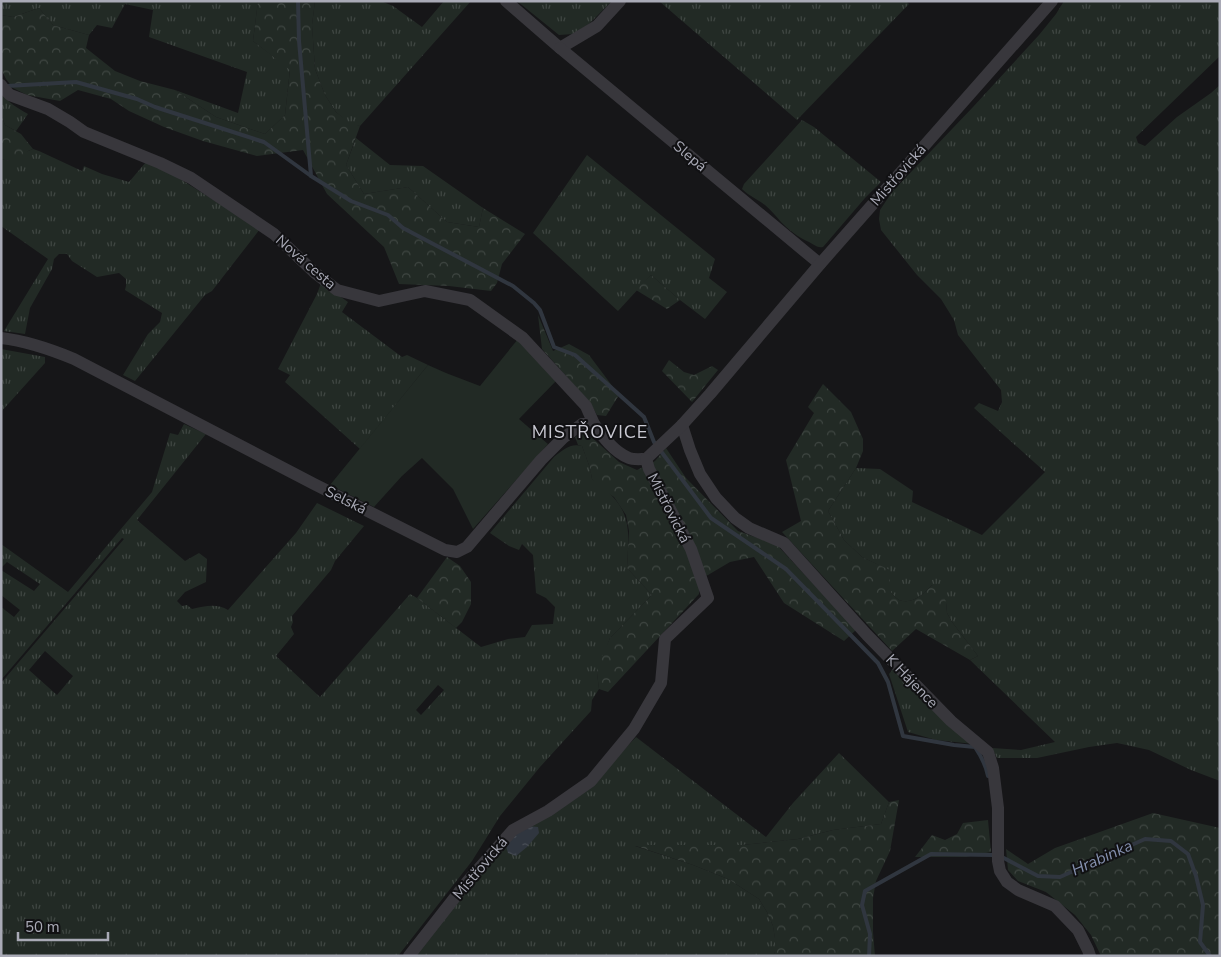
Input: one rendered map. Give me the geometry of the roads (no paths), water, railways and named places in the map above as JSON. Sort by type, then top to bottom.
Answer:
[{"type":"street","name":"Slepá","points":[[506,1],[820,264]]},
{"type":"street","points":[[560,48],[597,26],[620,1]]},
{"type":"street","name":"Mistřovická","points":[[409,956],[467,882],[513,830],[548,811],[591,781],[634,729],[661,683],[665,639],[708,598],[691,549],[649,469],[653,452],[682,425],[820,264],[1052,1]]},
{"type":"street","name":"Nová cesta","points":[[1,85],[10,95],[48,109],[84,132],[191,178],[274,234],[314,272],[337,290],[378,301],[425,291],[470,300],[523,338],[586,406],[594,424]]},
{"type":"street","name":"Selská","points":[[1,338],[28,342],[74,359],[445,550],[457,552],[466,547],[541,460],[564,438],[582,424],[594,424]]},
{"type":"street","points":[[594,424],[617,450],[631,459],[653,452]]},
{"type":"street","name":"K Hájence","points":[[682,425],[700,474],[716,498],[735,518],[748,528],[784,543],[950,721],[988,752],[993,768],[998,808],[1000,871],[1007,882],[1018,890],[1055,906],[1078,930],[1090,956]]},
{"type":"water","points":[[527,826],[538,827],[539,833],[516,856],[508,853],[506,846],[515,832]]},
{"type":"waterway","points":[[298,1],[299,41],[311,176],[351,201],[388,215],[403,228],[513,286],[534,303],[540,310],[554,347],[575,355],[644,417],[654,442],[711,518],[786,569],[878,663],[888,682],[903,736],[975,747],[983,761],[988,776]]},
{"type":"waterway","points":[[7,86],[76,82],[137,99],[155,107],[264,142],[311,176]]},
{"type":"waterway","name":"Hrabinka","points":[[869,956],[870,934],[862,905],[865,891],[931,854],[1000,856],[1038,876],[1060,877],[1145,839],[1171,841],[1188,854],[1203,905],[1200,942],[1210,956]]},
{"type":"district","name":"MISTŘOVICE","points":[[590,432]]}]
